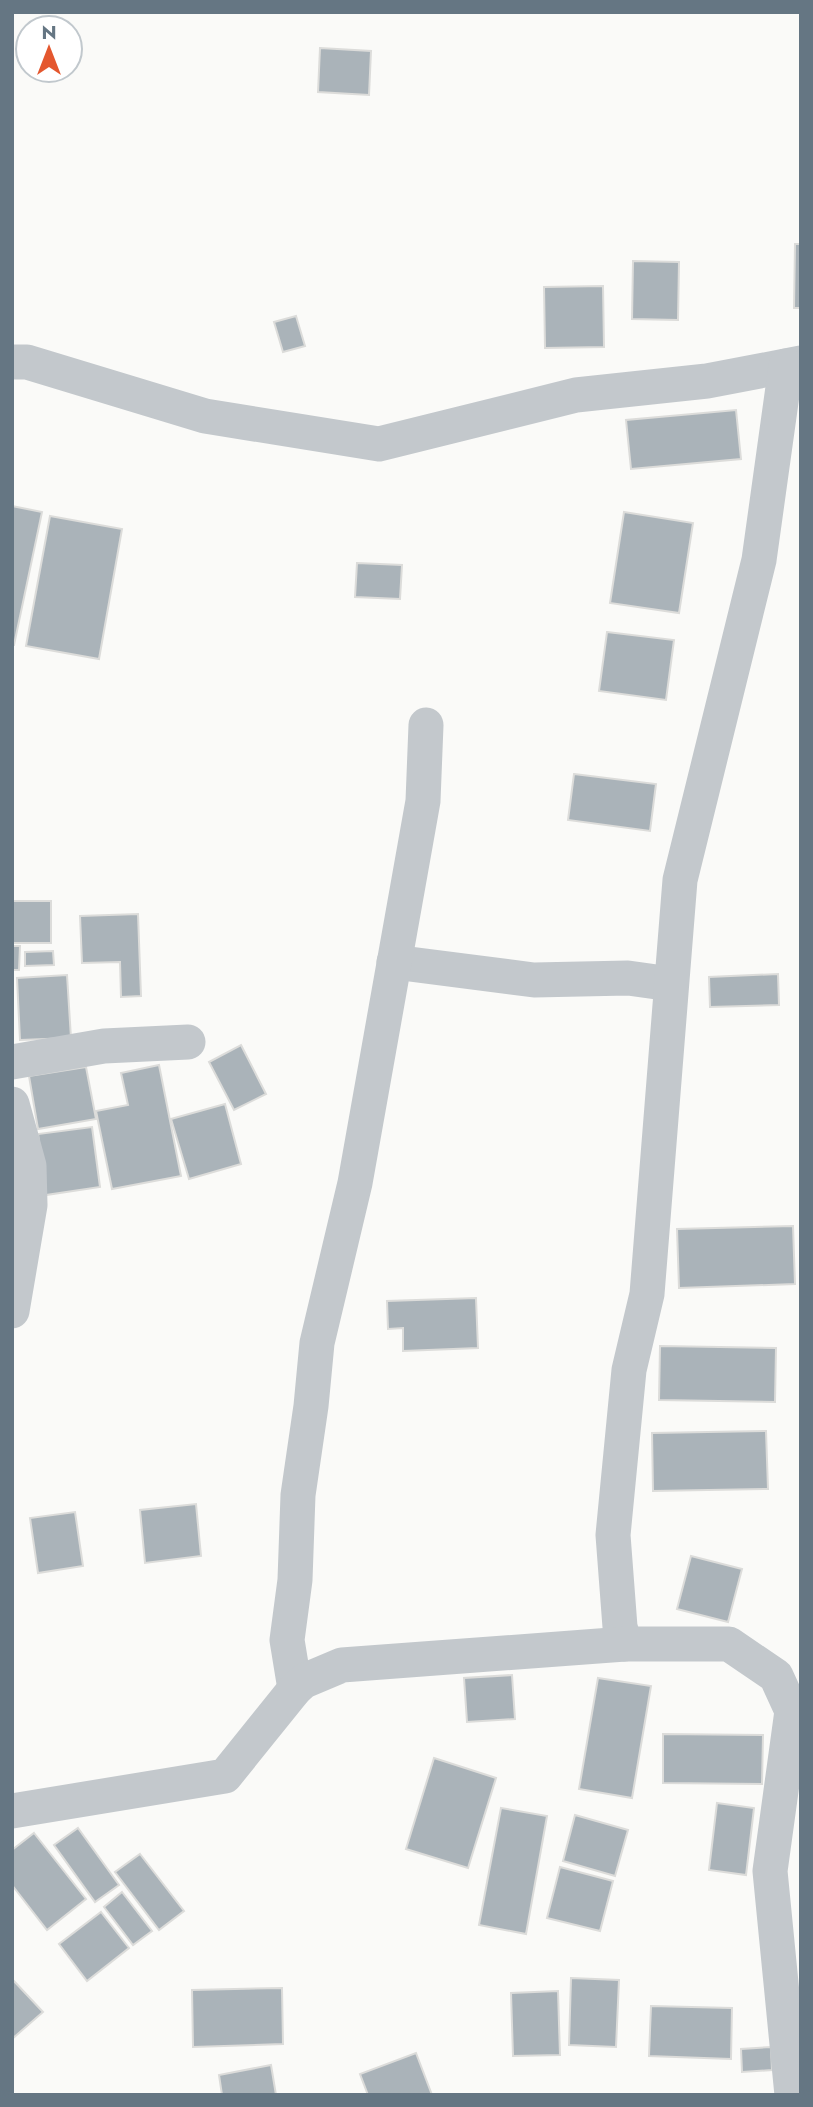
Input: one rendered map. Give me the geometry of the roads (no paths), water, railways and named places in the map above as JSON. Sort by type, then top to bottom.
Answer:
[{"type":"street","points":[[12,362],[27,362],[205,416],[379,444],[576,395],[706,381],[794,365],[759,560],[680,880],[647,1294],[629,1370],[613,1535],[620,1627],[625,1644]]},
{"type":"street","points":[[295,1689],[287,1640],[295,1580],[298,1495],[317,1343],[355,1183],[424,801],[426,725]]},
{"type":"street","points":[[394,962],[534,980],[628,978],[671,984]]},
{"type":"street","points":[[12,1062],[104,1046],[188,1042]]},
{"type":"street","points":[[12,1104],[29,1166],[30,1205],[12,1311]]},
{"type":"street","points":[[12,1811],[225,1776],[295,1689],[304,1681],[342,1665],[625,1644],[729,1644],[776,1676],[792,1711],[770,1871],[792,2095]]}]
